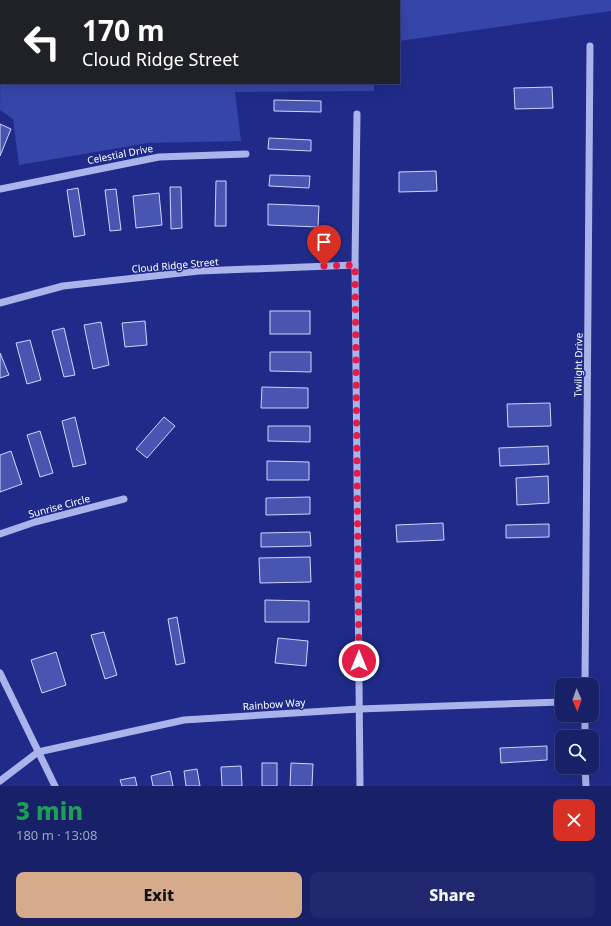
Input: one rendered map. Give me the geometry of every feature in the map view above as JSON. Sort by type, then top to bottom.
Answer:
[{"type":"street","name":"Twilight Drive","points":[[585,678],[590,46]]},
{"type":"street","points":[[357,114],[355,265],[360,786]]},
{"type":"street","name":"Celestial Drive","points":[[0,190],[159,157],[246,154]]},
{"type":"street","name":"Cloud Ridge Street","points":[[0,303],[63,286],[198,271],[355,265]]},
{"type":"street","name":"Sunrise Circle","points":[[0,534],[36,522],[124,499]]},
{"type":"street","points":[[0,673],[55,786]]},
{"type":"street","name":"Rainbow Way","points":[[0,781],[38,752],[184,720],[359,709],[555,702]]},
{"type":"street","points":[[585,774],[586,786]]},
{"type":"shaded area","points":[[400,0],[611,0],[611,11],[400,41]]},
{"type":"shaded area","points":[[0,84],[374,84],[374,91],[235,92],[241,141],[148,143],[19,165],[13,119],[0,110]]},
{"type":"building","points":[[552,87],[553,108],[515,109],[514,88]]},
{"type":"building","points":[[274,100],[321,101],[321,112],[274,111]]},
{"type":"building","points":[[0,124],[11,129],[0,156]]},
{"type":"building","points":[[269,138],[311,140],[311,151],[268,149]]},
{"type":"building","points":[[436,171],[437,191],[399,192],[399,172]]},
{"type":"building","points":[[270,175],[310,176],[309,188],[269,186]]},
{"type":"building","points":[[216,181],[226,181],[226,226],[215,226]]},
{"type":"building","points":[[170,187],[181,187],[182,228],[171,229]]},
{"type":"building","points":[[78,188],[85,235],[74,237],[67,190]]},
{"type":"building","points":[[116,189],[121,230],[110,231],[105,190]]},
{"type":"building","points":[[159,193],[162,225],[136,228],[133,196]]},
{"type":"building","points":[[268,204],[319,206],[318,227],[268,225]]},
{"type":"building","points":[[270,311],[310,311],[310,334],[270,334]]},
{"type":"building","points":[[145,321],[147,345],[125,347],[122,323]]},
{"type":"building","points":[[101,322],[109,365],[93,369],[84,325]]},
{"type":"building","points":[[64,328],[75,375],[64,377],[52,331]]},
{"type":"building","points":[[30,340],[41,380],[27,384],[16,343]]},
{"type":"building","points":[[270,352],[311,352],[311,372],[270,371]]},
{"type":"building","points":[[0,353],[9,375],[0,378]]},
{"type":"building","points":[[262,387],[308,388],[308,408],[261,408]]},
{"type":"building","points":[[550,403],[551,426],[508,427],[507,404]]},
{"type":"building","points":[[75,417],[86,464],[73,467],[62,421]]},
{"type":"building","points":[[164,417],[175,426],[147,458],[136,449]]},
{"type":"building","points":[[268,426],[310,426],[310,442],[268,441]]},
{"type":"building","points":[[40,431],[53,473],[40,477],[27,435]]},
{"type":"building","points":[[548,446],[549,464],[500,466],[499,448]]},
{"type":"building","points":[[11,451],[22,484],[0,492],[0,455]]},
{"type":"building","points":[[267,461],[309,462],[309,480],[267,480]]},
{"type":"building","points":[[548,476],[549,503],[517,505],[516,478]]},
{"type":"building","points":[[310,497],[310,514],[266,515],[266,498]]},
{"type":"building","points":[[443,523],[444,540],[397,542],[396,525]]},
{"type":"building","points":[[549,524],[549,537],[506,538],[506,525]]},
{"type":"building","points":[[310,532],[311,546],[261,547],[261,533]]},
{"type":"building","points":[[310,557],[311,582],[260,583],[259,558]]},
{"type":"building","points":[[265,600],[309,601],[309,622],[265,622]]},
{"type":"building","points":[[177,617],[185,663],[176,665],[168,619]]},
{"type":"building","points":[[104,632],[117,675],[105,679],[91,635]]},
{"type":"building","points":[[278,638],[308,641],[306,666],[275,663]]},
{"type":"building","points":[[56,652],[66,685],[42,693],[31,660]]},
{"type":"building","points":[[547,746],[547,760],[501,763],[500,748]]},
{"type":"building","points":[[262,763],[277,763],[277,786],[262,786]]},
{"type":"building","points":[[291,763],[313,764],[312,786],[290,786]]},
{"type":"building","points":[[241,766],[242,786],[222,786],[221,767]]},
{"type":"building","points":[[197,769],[200,786],[186,786],[184,771]]},
{"type":"building","points":[[170,771],[173,786],[153,786],[151,776]]},
{"type":"building","points":[[135,777],[137,786],[122,786],[120,780]]},
{"type":"route","points":[[324,266],[355,265],[359,661]]}]
